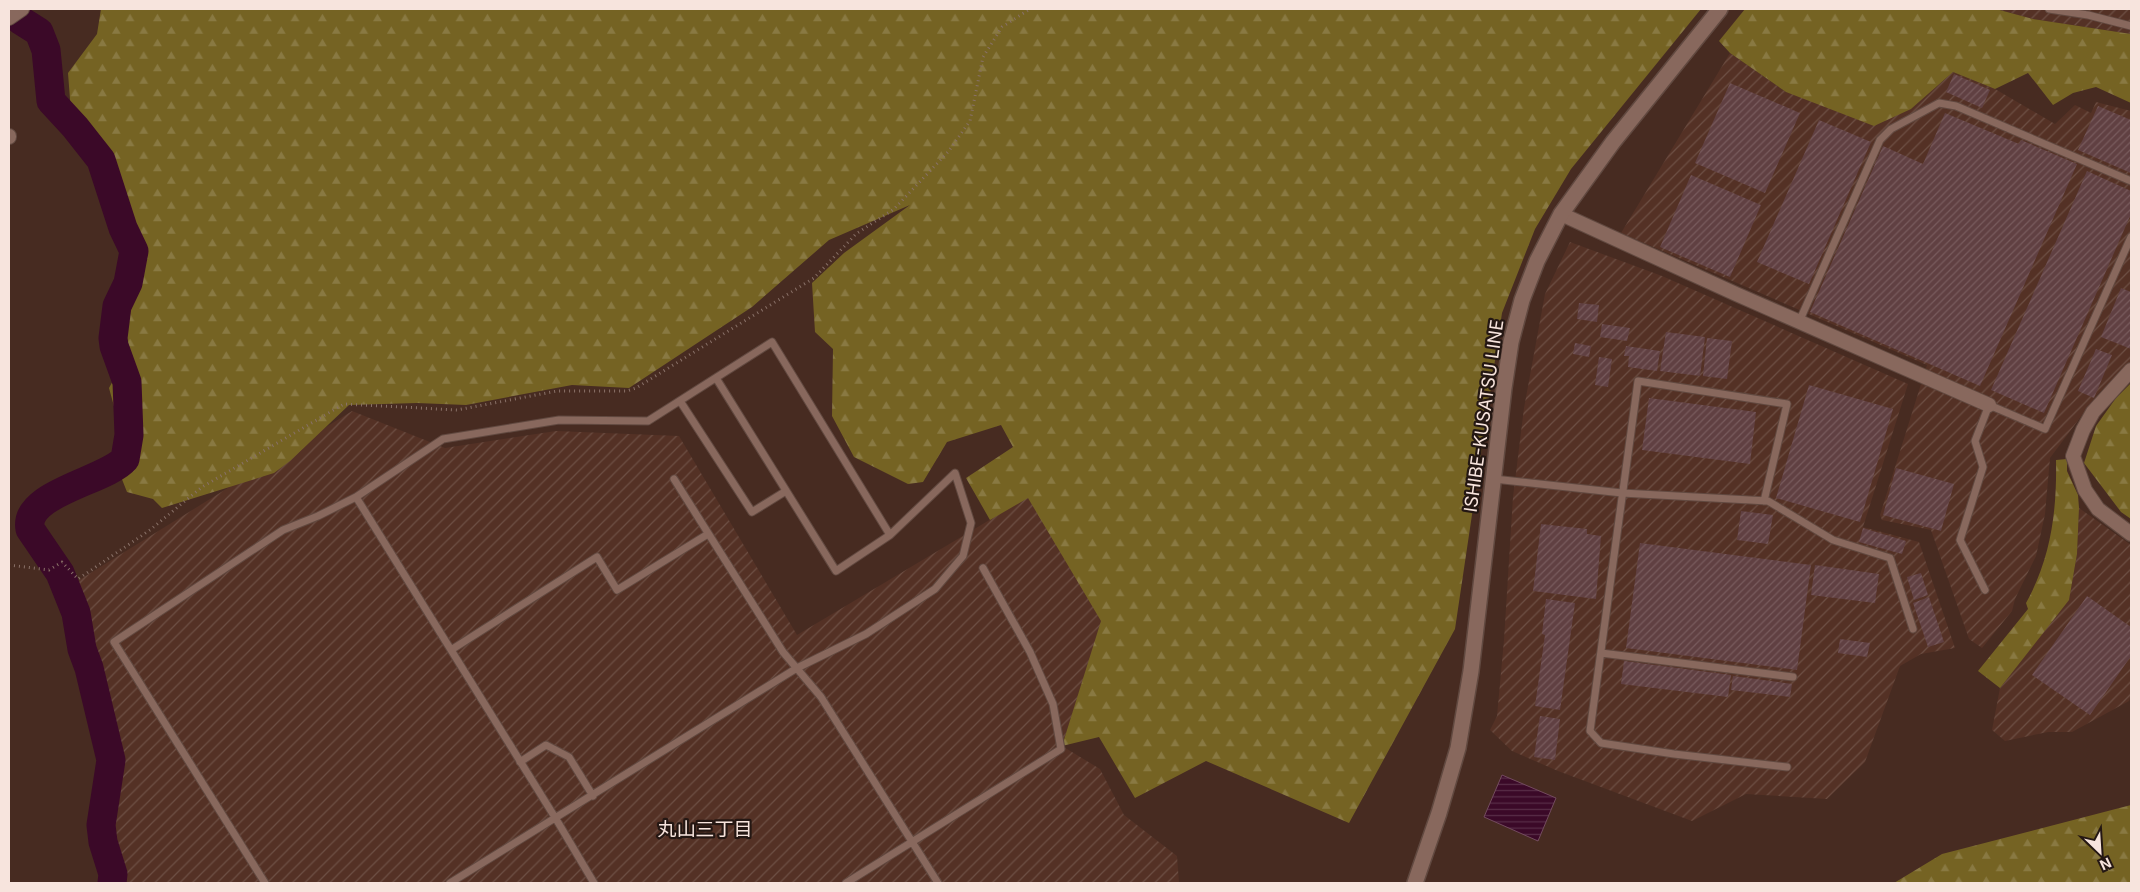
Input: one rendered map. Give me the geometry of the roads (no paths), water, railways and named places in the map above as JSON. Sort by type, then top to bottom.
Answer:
[{"type":"main road","name":"ISHIBE-KUSATSU LINE","points":[[1414,883],[1439,813],[1458,748],[1471,671],[1511,342],[1522,300],[1537,261],[1561,214],[1613,142],[1720,9]]},
{"type":"street","points":[[9,18],[22,9]]},
{"type":"street","points":[[1561,214],[1799,322],[1989,405]]},
{"type":"street","points":[[2131,370],[2093,412],[2083,430],[2074,456],[2085,490],[2098,509],[2131,534]]},
{"type":"lane","points":[[2049,9],[2088,15],[2131,26]]},
{"type":"lane","points":[[1799,322],[1880,140],[1891,129],[1939,103],[1956,106],[2131,181]]},
{"type":"lane","points":[[9,131],[9,136]]},
{"type":"lane","points":[[1985,590],[1960,540],[1983,467],[1975,441],[1989,405],[2045,429],[2131,237]]},
{"type":"lane","points":[[265,883],[114,642],[283,530],[318,516],[356,497],[443,439],[559,420],[648,421],[772,342],[890,535]]},
{"type":"lane","points":[[450,883],[797,668],[866,634],[935,589],[963,556],[971,523],[955,473],[890,535],[836,571],[716,378]]},
{"type":"lane","points":[[1764,501],[1787,404],[1638,381],[1590,731],[1601,743],[1674,754],[1787,767]]},
{"type":"lane","points":[[680,401],[752,512],[786,492]]},
{"type":"lane","points":[[674,479],[783,652],[821,697],[938,883]]},
{"type":"lane","points":[[1493,479],[1622,492],[1768,501],[1833,540],[1890,558],[1913,630]]},
{"type":"lane","points":[[356,497],[594,883]]},
{"type":"lane","points":[[451,650],[597,557],[617,590],[708,534]]},
{"type":"lane","points":[[846,883],[1061,749],[1053,704],[1030,652],[983,568]]},
{"type":"lane","points":[[1601,652],[1793,677]]},
{"type":"lane","points":[[520,762],[546,745],[569,757],[593,796]]},
{"type":"waterway","points":[[13,9],[20,20],[39,32],[46,50],[51,101],[101,160],[123,228],[134,251],[128,283],[117,306],[113,338],[127,382],[129,435],[125,459],[115,467],[52,497],[39,506],[31,517],[30,529],[60,573],[76,613],[82,649],[89,668],[111,760],[101,825],[103,842],[113,874],[112,883]]},
{"type":"district","name":"丸山三丁目","points":[[705,829]]}]
